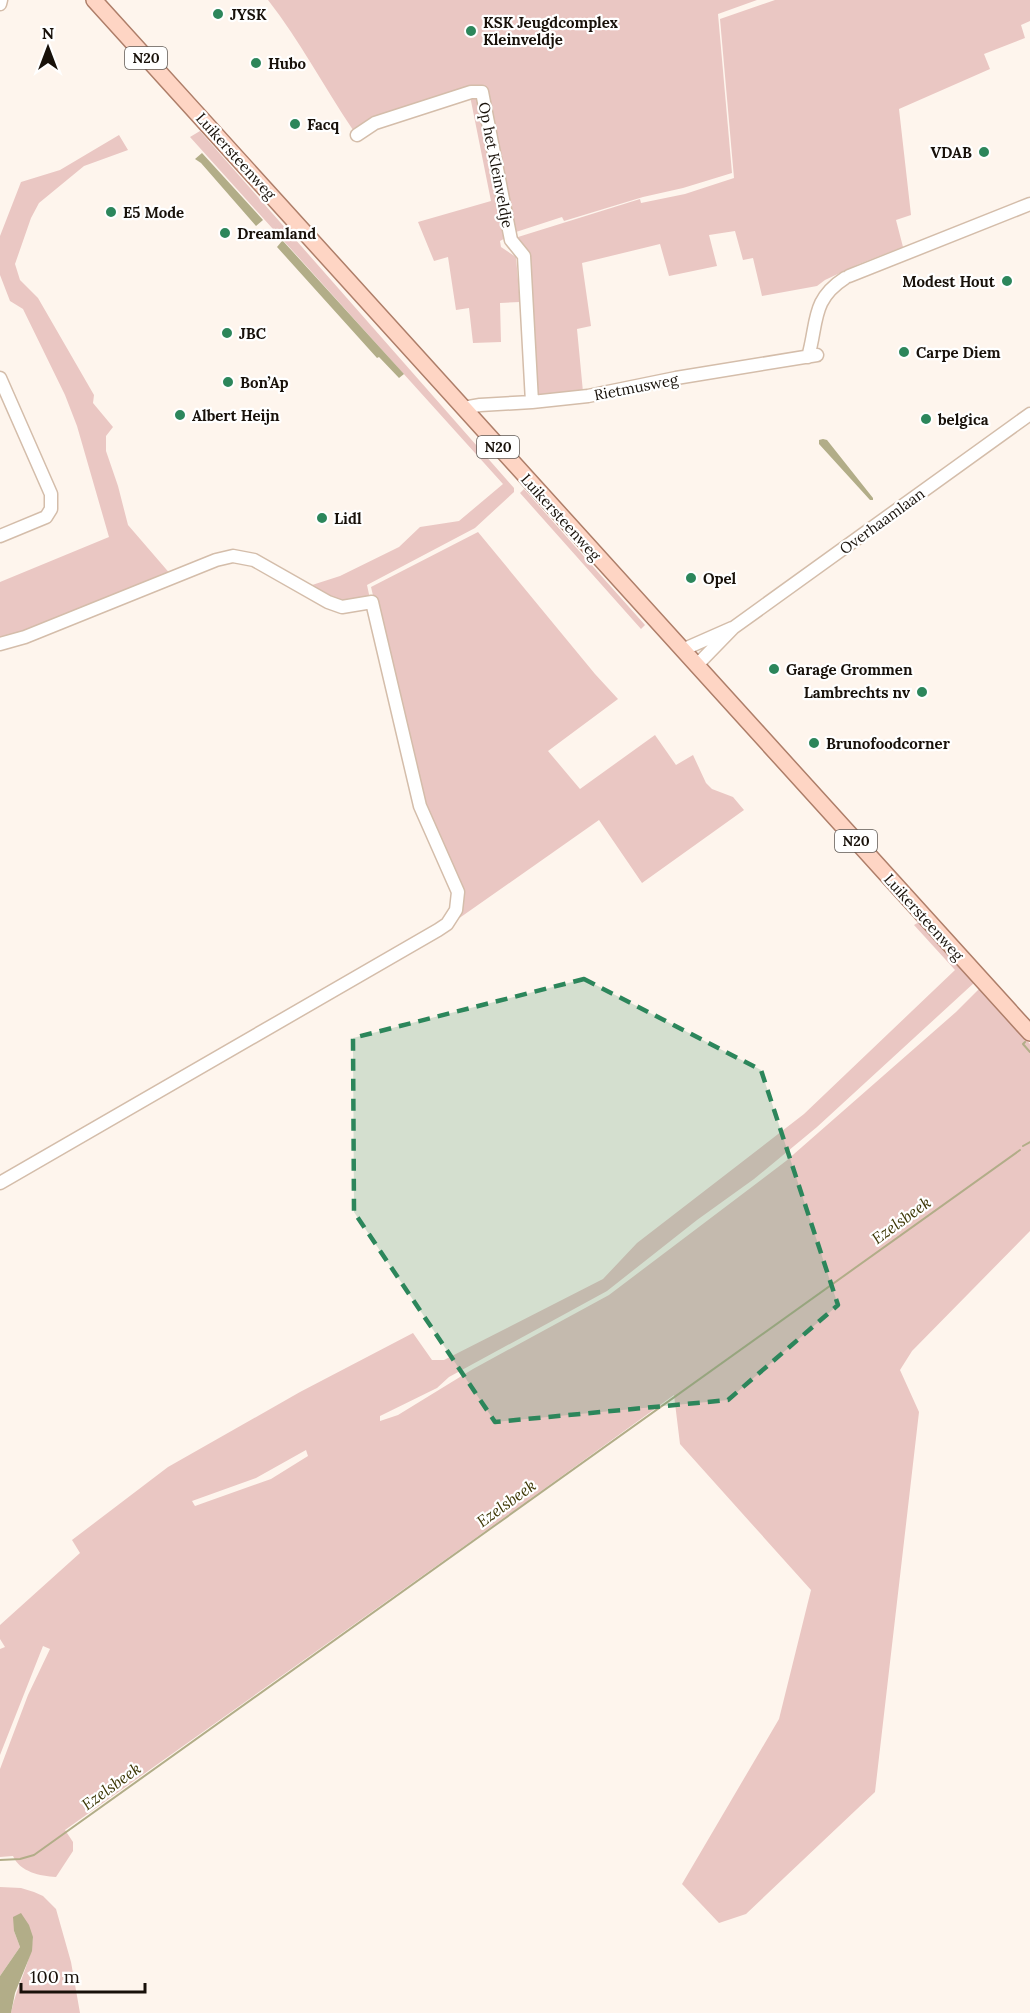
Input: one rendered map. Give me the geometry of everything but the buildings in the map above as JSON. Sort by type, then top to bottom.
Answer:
[{"type":"main road","name":"Luikersteenweg","points":[[93,0],[1030,1033]]},
{"type":"street","name":"Op het Kleinveldje","points":[[357,135],[375,123],[471,92],[482,92],[511,240],[524,256],[532,402]]},
{"type":"street","name":"Rietmusweg","points":[[463,408],[588,396],[676,378],[812,356],[817,311],[822,298],[831,287],[847,277],[1030,204]]},
{"type":"street","points":[[0,378],[51,494],[51,509],[46,517],[0,536]]},
{"type":"street","name":"Overhaamlaan","points":[[696,666],[733,628],[1030,414]]},
{"type":"street","points":[[0,644],[26,637],[216,560],[233,556],[254,560],[328,602],[342,607],[372,602],[420,806],[458,892],[456,910],[447,924],[438,930],[0,1183]]},
{"type":"street","name":"Overhaamlaan","points":[[682,650],[733,628]]},
{"type":"highlighted area","points":[[584,979],[761,1070],[838,1305],[728,1400],[495,1422],[354,1212],[353,1038]]},
{"type":"shaded area","points":[[268,0],[757,0],[718,14],[732,173],[564,221],[562,217],[516,232],[500,241],[501,247],[516,257],[520,302],[500,303],[501,342],[473,343],[469,308],[456,310],[448,257],[434,261],[418,222],[491,201],[469,91],[353,130]]},
{"type":"shaded area","points":[[775,0],[1030,0],[1030,21],[1021,25],[1025,38],[984,54],[990,69],[899,109],[911,215],[896,220],[903,247],[859,264],[817,286],[762,296],[753,258],[743,260],[735,231],[709,235],[717,266],[669,276],[660,244],[582,263],[591,326],[577,329],[583,392],[537,396],[531,260],[518,237],[640,199],[641,203],[685,194],[734,178],[720,19]]},
{"type":"shaded area","points":[[200,131],[514,488],[514,492],[475,528],[367,585],[370,599],[343,604],[309,586],[340,576],[399,547],[420,527],[459,521],[503,484],[190,137]]},
{"type":"shaded area","points":[[119,135],[128,150],[84,166],[39,203],[31,218],[15,264],[20,280],[38,298],[94,395],[93,403],[113,427],[106,436],[106,451],[128,525],[172,576],[0,642],[0,582],[109,537],[77,426],[65,395],[23,309],[10,301],[0,275],[0,236],[21,182],[60,170]]},
{"type":"shaded area","points":[[202,153],[263,220],[256,226],[195,159]]},
{"type":"shaded area","points":[[282,241],[404,374],[399,378],[379,357],[377,358],[277,247]]},
{"type":"shaded area","points":[[819,440],[827,440],[873,500],[870,500],[819,444]]},
{"type":"shaded area","points":[[524,489],[645,625],[641,629],[520,493]]},
{"type":"shaded area","points":[[478,532],[618,699],[548,751],[580,789],[655,735],[676,765],[693,755],[706,783],[712,789],[733,797],[744,810],[642,883],[599,820],[458,919],[461,904],[422,804],[371,587]]},
{"type":"shaded area","points":[[921,921],[975,982],[817,1127],[754,1179],[697,1220],[607,1291],[449,1377],[437,1388],[380,1416],[380,1421],[398,1415],[473,1369],[609,1295],[786,1161],[956,1012],[980,988],[1030,1044],[1030,1231],[912,1351],[900,1370],[919,1412],[875,1792],[746,1914],[719,1923],[682,1884],[779,1719],[811,1590],[680,1444],[674,1395],[65,1830],[73,1842],[73,1851],[56,1877],[37,1874],[25,1869],[13,1856],[0,1857],[0,1769],[28,1695],[50,1649],[43,1646],[0,1755],[0,1649],[5,1647],[0,1639],[0,1625],[80,1553],[72,1540],[168,1467],[300,1392],[413,1333],[432,1360],[444,1360],[603,1279],[637,1243],[804,1114],[955,970],[914,925]],"holes":[[[306,1450],[308,1456],[271,1479],[195,1506],[192,1501],[256,1478]]]},
{"type":"shaded area","points":[[0,1887],[21,1888],[34,1892],[43,1896],[56,1909],[71,1962],[80,2013],[11,2013],[32,1947],[33,1937],[14,1931],[20,1947],[0,1976]]},
{"type":"shaded area","points":[[21,1913],[33,1937],[32,1951],[15,1993],[11,2013],[0,2013],[0,1976],[20,1947],[14,1931],[13,1917]]},
{"type":"waterway","name":"Ezelsbeek","points":[[1025,1042],[1023,1044],[1030,1052]]},
{"type":"waterway","name":"Ezelsbeek","points":[[1023,1146],[1030,1142]]},
{"type":"waterway","name":"Ezelsbeek","points":[[0,1860],[20,1859],[34,1855],[1020,1150]]},
{"type":"place","name":"JYSK","points":[[218,14]]},
{"type":"place","name":"KSK Jeugdcomplex Kleinveldje","points":[[471,31]]},
{"type":"place","name":"Hubo","points":[[256,63]]},
{"type":"place","name":"Facq","points":[[295,124]]},
{"type":"place","name":"VDAB","points":[[984,152]]},
{"type":"place","name":"E5 Mode","points":[[111,212]]},
{"type":"place","name":"Dreamland","points":[[225,233]]},
{"type":"place","name":"Modest Hout","points":[[1007,281]]},
{"type":"place","name":"JBC","points":[[227,333]]},
{"type":"place","name":"Carpe Diem","points":[[904,352]]},
{"type":"place","name":"Bon’Ap","points":[[228,382]]},
{"type":"place","name":"Albert Heijn","points":[[180,415]]},
{"type":"place","name":"belgica","points":[[926,419]]},
{"type":"place","name":"Lidl","points":[[322,518]]},
{"type":"place","name":"Opel","points":[[691,578]]},
{"type":"place","name":"Garage Grommen","points":[[774,669]]},
{"type":"place","name":"Lambrechts nv","points":[[922,692]]},
{"type":"place","name":"Brunofoodcorner","points":[[814,743]]}]
